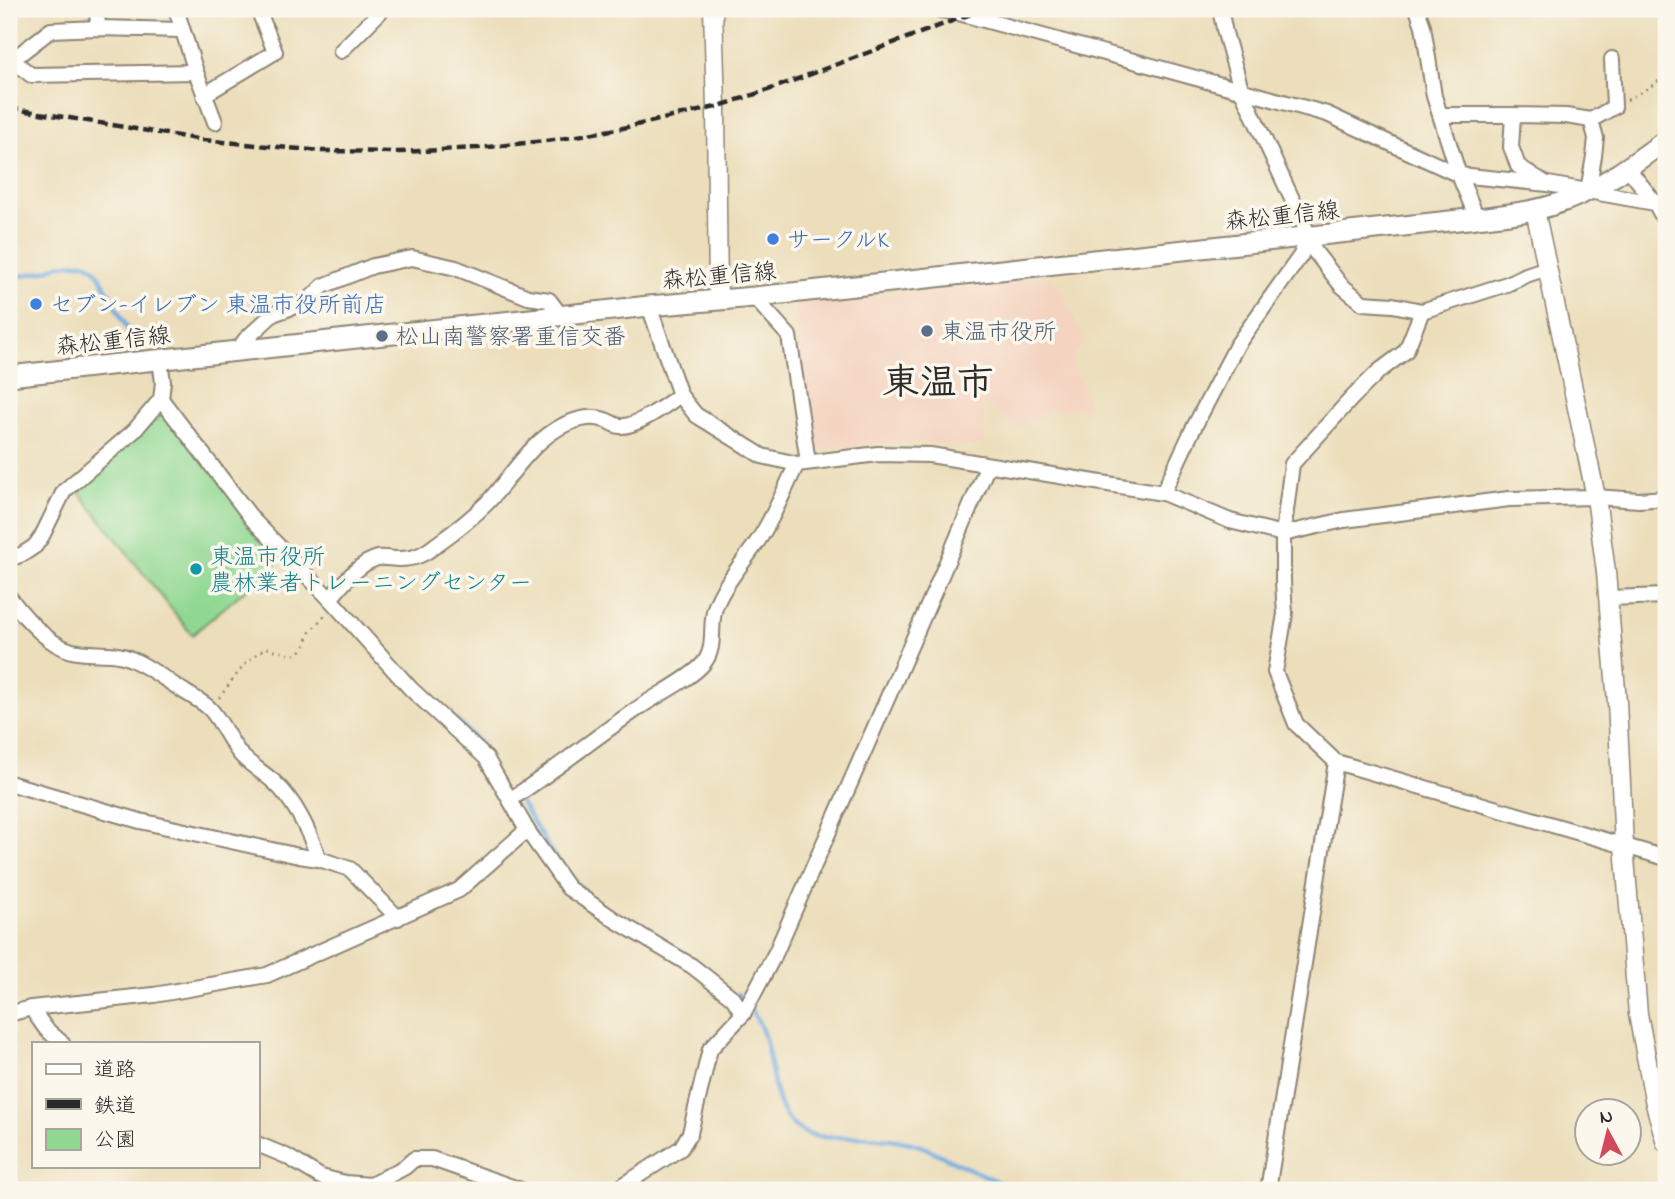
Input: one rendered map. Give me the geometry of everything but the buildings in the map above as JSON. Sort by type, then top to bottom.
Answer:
[{"type":"main road","name":"森松重信線","points":[[9,376],[1308,237],[1535,210],[1588,191],[1666,140]]},
{"type":"street","points":[[97,9],[98,28]]},
{"type":"street","points":[[176,9],[215,122]]},
{"type":"street","points":[[204,95],[275,52],[258,9]]},
{"type":"street","points":[[341,51],[383,9]]},
{"type":"street","points":[[712,9],[718,300]]},
{"type":"street","points":[[933,9],[955,12],[1327,114],[1459,175],[1548,184],[1661,205]]},
{"type":"street","points":[[1220,9],[1241,89],[1315,252],[1341,285],[1363,303],[1422,311],[1548,268]]},
{"type":"street","points":[[1417,9],[1423,26],[1434,96],[1459,175],[1477,218]]},
{"type":"street","points":[[182,30],[51,30],[10,59],[30,75],[196,72]]},
{"type":"street","points":[[1441,115],[1566,116],[1591,120],[1615,107],[1612,60]]},
{"type":"street","points":[[1513,115],[1511,146],[1518,166],[1548,184]]},
{"type":"street","points":[[1588,191],[1596,138],[1591,120]]},
{"type":"street","points":[[1627,167],[1661,205],[1666,223]]},
{"type":"street","points":[[1535,210],[1596,497],[1617,702],[1624,846],[1639,1014],[1655,1104],[1666,1143]]},
{"type":"street","points":[[1163,493],[1192,430],[1237,345],[1301,255],[1308,237]]},
{"type":"street","points":[[237,351],[273,314],[307,302],[323,286],[373,266],[412,258],[456,268],[528,297],[549,300],[561,316]]},
{"type":"street","points":[[511,799],[638,708],[696,671],[705,662],[710,653],[713,619],[719,598],[763,534],[802,463],[789,336],[754,297]]},
{"type":"street","points":[[649,306],[680,395],[696,415],[762,456],[802,463],[878,454],[930,455],[1163,493],[1230,521],[1283,534],[1343,520],[1509,499],[1666,498]]},
{"type":"street","points":[[1422,311],[1406,351],[1378,372],[1292,464],[1283,534],[1285,614],[1275,672],[1296,724],[1336,762],[1666,858]]},
{"type":"street","points":[[9,559],[35,546],[64,491],[134,431],[161,399],[163,382],[160,360]]},
{"type":"street","points":[[332,602],[356,570],[379,558],[420,556],[437,544],[485,505],[516,471],[531,449],[547,434],[568,423],[590,417],[620,426],[639,421],[680,395]]},
{"type":"street","points":[[161,399],[253,520],[411,689],[486,758],[527,830],[568,888],[614,920],[692,966],[733,998],[743,1014]]},
{"type":"street","points":[[616,1190],[681,1148],[690,1133],[710,1049],[743,1014],[776,952],[988,465]]},
{"type":"street","points":[[1608,598],[1666,596]]},
{"type":"street","points":[[9,597],[28,621],[65,649],[127,657],[210,708],[243,757],[291,799],[319,859]]},
{"type":"street","points":[[1268,1190],[1336,762]]},
{"type":"street","points":[[9,783],[140,821],[285,854],[319,859],[350,869],[398,918]]},
{"type":"street","points":[[9,1014],[31,1008],[154,995],[267,975],[459,890],[527,830]]},
{"type":"street","points":[[31,1008],[46,1029],[61,1042]]},
{"type":"street","points":[[259,1145],[286,1156],[321,1177],[345,1183],[371,1185],[405,1167],[414,1159],[432,1159],[521,1190]]},
{"type":"path","points":[[1615,107],[1666,75]]},
{"type":"path","points":[[210,708],[261,650],[267,648],[292,655],[304,648],[310,632],[332,602]]},
{"type":"shaded area","points":[[1050,275],[1064,296],[1085,342],[1073,356],[1073,364],[1090,407],[1049,411],[1017,428],[983,405],[985,445],[959,446],[901,441],[815,451],[801,368],[795,305],[797,302],[916,294]]},
{"type":"green space","points":[[165,412],[283,558],[192,635],[75,487]]},
{"type":"waterway","points":[[9,278],[45,271],[59,265],[87,263],[100,276],[141,355]]},
{"type":"waterway","points":[[148,366],[158,382]]},
{"type":"waterway","points":[[449,714],[481,744]]},
{"type":"waterway","points":[[517,797],[556,859],[585,892]]},
{"type":"waterway","points":[[738,994],[760,1025],[779,1103],[785,1116],[795,1126],[820,1137],[881,1138],[921,1146],[1015,1190]]},
{"type":"railway","points":[[9,108],[203,140],[322,151],[399,152],[478,148],[554,140],[716,107],[984,9]]},
{"type":"place","name":"サークルK","points":[[773,239]]},
{"type":"place","name":"セブン-イレブン 東温市役所前店","points":[[36,304]]},
{"type":"place","name":"東温市役所","points":[[927,331]]},
{"type":"place","name":"松山南警察署重信交番","points":[[382,336]]},
{"type":"place","name":"東温市役所 農林業者トレーニングセンター","points":[[196,569]]},
{"type":"district","name":"東温市","points":[[938,381]]}]
